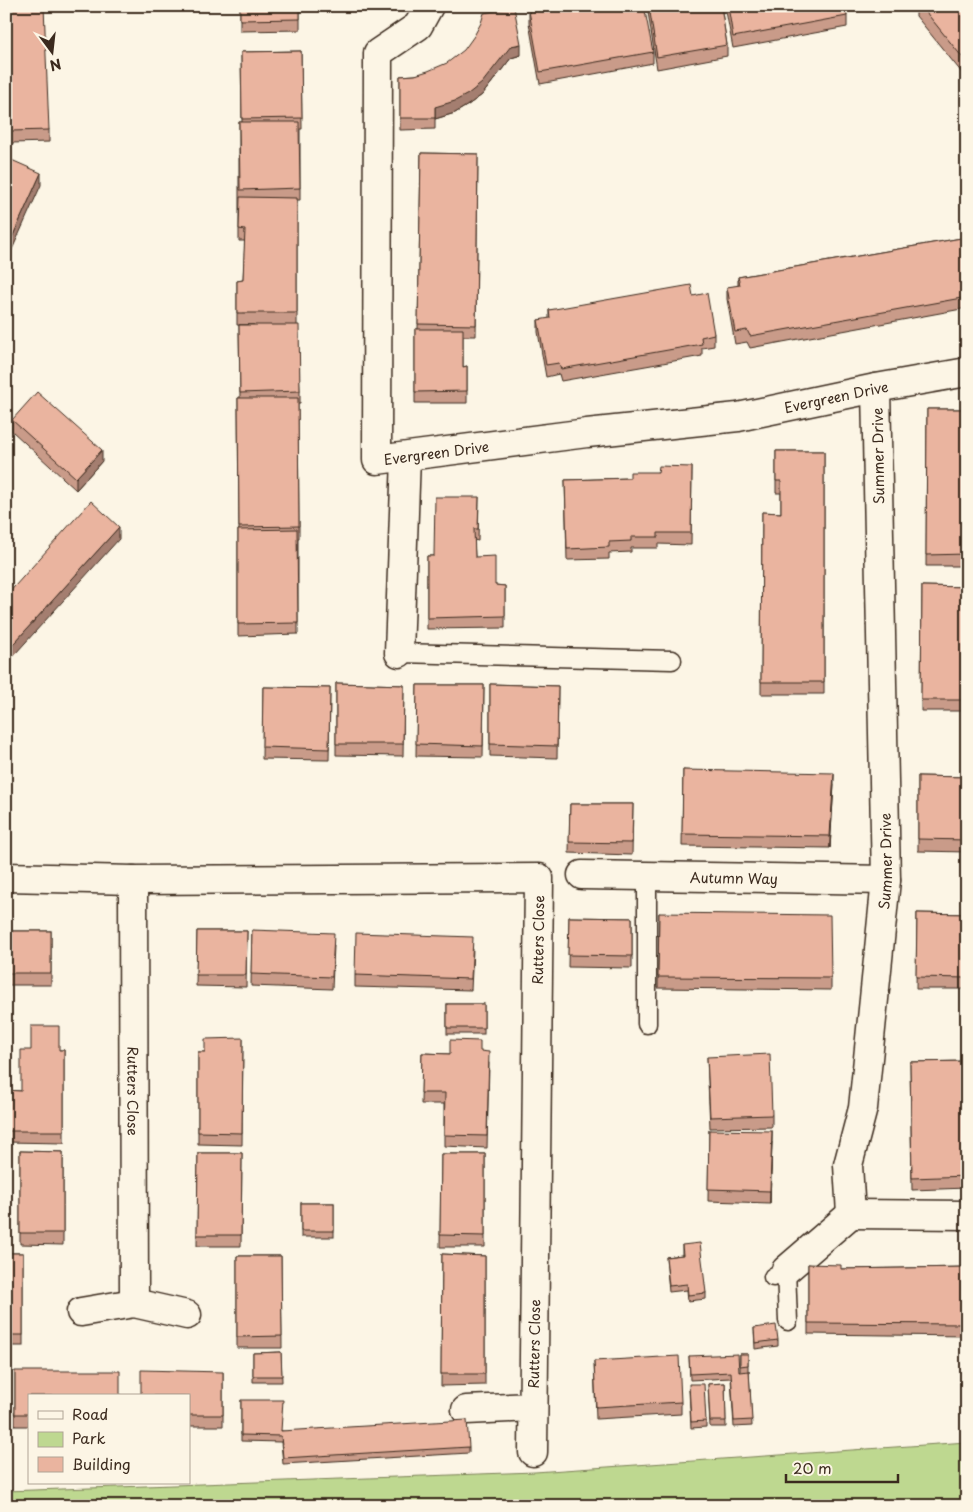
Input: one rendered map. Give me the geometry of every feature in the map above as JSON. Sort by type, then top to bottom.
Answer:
[{"type":"street","name":"Evergreen Drive","points":[[429,6],[418,26],[378,53],[377,460],[587,433],[738,417],[876,388],[967,372]]},
{"type":"street","name":"Summer Drive","points":[[851,1214],[848,1165],[863,1108],[886,880],[876,388]]},
{"type":"street","points":[[399,653],[406,457]]},
{"type":"street","name":"Autumn Way","points":[[582,875],[886,880]]},
{"type":"street","name":"Rutters Close","points":[[6,877],[133,880],[539,878],[533,1407]]},
{"type":"street","name":"Rutters Close","points":[[133,880],[134,1303]]},
{"type":"street","points":[[780,1274],[851,1214],[967,1215]]},
{"type":"street","points":[[81,1312],[134,1303],[187,1315]]},
{"type":"street","points":[[466,1410],[533,1407],[533,1452]]},
{"type":"lane","points":[[399,653],[672,660]]},
{"type":"lane","points":[[647,876],[647,1024]]},
{"type":"lane","points":[[780,1274],[788,1321]]},
{"type":"green space","points":[[967,1442],[967,1506],[6,1506],[6,1491],[535,1472]]},
{"type":"building","points":[[44,6],[49,130],[11,131],[7,7]]},
{"type":"building","points":[[240,6],[300,6],[300,19],[240,20]]},
{"type":"building","points":[[556,6],[644,6],[653,52],[540,72],[529,11]]},
{"type":"building","points":[[649,6],[721,6],[727,45],[657,57]]},
{"type":"building","points":[[728,6],[845,6],[847,16],[733,37]]},
{"type":"building","points":[[921,6],[967,6],[967,63]]},
{"type":"building","points":[[514,7],[521,44],[511,46],[482,83],[455,101],[435,107],[435,118],[400,118],[400,76],[415,75],[447,63],[464,50],[474,36],[484,13]]},
{"type":"building","points":[[301,51],[302,118],[242,119],[241,52]]},
{"type":"building","points":[[239,122],[299,122],[300,188],[240,190]]},
{"type":"building","points":[[421,153],[478,154],[476,325],[418,324]]},
{"type":"building","points":[[6,159],[41,173],[6,251]]},
{"type":"building","points":[[240,197],[297,198],[297,313],[237,313],[237,281],[243,280],[245,230],[239,229]]},
{"type":"building","points":[[967,237],[967,297],[750,336],[747,330],[735,332],[727,287],[740,285],[738,277]]},
{"type":"building","points":[[691,285],[693,296],[707,293],[714,334],[701,337],[702,344],[561,369],[559,363],[546,365],[538,320],[550,318],[549,310]]},
{"type":"building","points":[[239,325],[299,325],[300,391],[240,393]]},
{"type":"building","points":[[415,329],[463,329],[463,367],[467,366],[467,391],[415,392]]},
{"type":"building","points":[[37,392],[102,450],[76,478],[12,420]]},
{"type":"building","points":[[238,398],[298,398],[299,526],[239,527]]},
{"type":"building","points":[[927,409],[967,409],[967,554],[926,555]]},
{"type":"building","points":[[776,451],[824,451],[824,682],[761,682],[762,512],[781,513],[781,481],[776,481]]},
{"type":"building","points":[[659,466],[692,467],[691,533],[658,533],[658,537],[631,537],[631,541],[609,542],[609,547],[567,549],[565,480],[630,478],[630,472],[658,472]]},
{"type":"building","points":[[435,497],[479,497],[478,529],[474,529],[475,557],[495,556],[495,585],[505,586],[505,616],[427,618],[427,556],[434,556]]},
{"type":"building","points":[[91,501],[119,527],[6,652],[6,596]]},
{"type":"building","points":[[297,529],[298,623],[238,624],[238,530]]},
{"type":"building","points":[[922,586],[967,587],[967,700],[921,700]]},
{"type":"building","points":[[336,683],[404,685],[403,744],[336,744]]},
{"type":"building","points":[[490,684],[558,686],[557,746],[490,744]]},
{"type":"building","points":[[417,685],[484,685],[483,746],[416,744]]},
{"type":"building","points":[[263,687],[330,688],[329,749],[262,747]]},
{"type":"building","points":[[683,770],[834,773],[830,836],[682,834]]},
{"type":"building","points":[[918,776],[967,777],[967,840],[918,839]]},
{"type":"building","points":[[570,804],[633,804],[632,843],[569,842]]},
{"type":"building","points":[[659,913],[830,915],[831,978],[658,977]]},
{"type":"building","points":[[917,913],[967,914],[967,978],[916,977]]},
{"type":"building","points":[[569,917],[632,918],[632,956],[568,955]]},
{"type":"building","points":[[252,930],[334,933],[332,977],[251,974]]},
{"type":"building","points":[[9,931],[51,931],[51,973],[9,973]]},
{"type":"building","points":[[197,931],[247,931],[246,975],[196,975]]},
{"type":"building","points":[[356,933],[473,937],[471,979],[355,975]]},
{"type":"building","points":[[447,1004],[484,1004],[484,1028],[447,1028]]},
{"type":"building","points":[[31,1026],[59,1026],[59,1050],[64,1050],[64,1131],[6,1131],[6,1090],[21,1091],[21,1050],[31,1050]]},
{"type":"building","points":[[243,1038],[242,1133],[198,1132],[198,1052],[205,1052],[205,1039]]},
{"type":"building","points":[[450,1040],[480,1041],[480,1051],[489,1052],[487,1136],[444,1135],[445,1093],[421,1093],[422,1053],[450,1054]]},
{"type":"building","points":[[770,1054],[772,1115],[710,1117],[707,1057]]},
{"type":"building","points":[[967,1061],[967,1176],[912,1178],[910,1062]]},
{"type":"building","points":[[709,1130],[772,1131],[770,1191],[708,1189]]},
{"type":"building","points":[[20,1151],[63,1152],[63,1233],[20,1233]]},
{"type":"building","points":[[198,1153],[242,1153],[241,1235],[197,1235]]},
{"type":"building","points":[[441,1154],[485,1154],[485,1236],[440,1235]]},
{"type":"building","points":[[301,1203],[334,1203],[334,1231],[301,1231]]},
{"type":"building","points":[[700,1243],[706,1293],[688,1295],[687,1284],[669,1286],[666,1257],[683,1255],[682,1245]]},
{"type":"building","points":[[6,1253],[23,1253],[23,1335],[6,1335]]},
{"type":"building","points":[[442,1254],[485,1256],[485,1374],[441,1374]]},
{"type":"building","points":[[237,1256],[281,1256],[282,1336],[237,1337]]},
{"type":"building","points":[[808,1264],[841,1265],[841,1269],[967,1267],[967,1324],[808,1323]]},
{"type":"building","points":[[776,1325],[778,1340],[755,1343],[754,1328]]},
{"type":"building","points":[[281,1352],[282,1376],[253,1376],[253,1353]]},
{"type":"building","points":[[738,1354],[739,1372],[749,1371],[752,1420],[734,1421],[731,1372],[690,1374],[689,1356]]},
{"type":"building","points":[[740,1354],[748,1354],[748,1365],[740,1366]]},
{"type":"building","points":[[679,1356],[681,1402],[596,1407],[594,1361]]},
{"type":"building","points":[[141,1370],[223,1372],[223,1415],[190,1415],[190,1394],[141,1394]]},
{"type":"building","points":[[15,1371],[120,1371],[120,1394],[28,1394],[28,1414],[15,1414]]},
{"type":"building","points":[[725,1383],[726,1421],[710,1421],[708,1384]]},
{"type":"building","points":[[689,1384],[704,1384],[706,1421],[691,1422]]},
{"type":"building","points":[[241,1400],[283,1400],[281,1431],[467,1420],[469,1447],[283,1458],[281,1436],[241,1435]]}]
